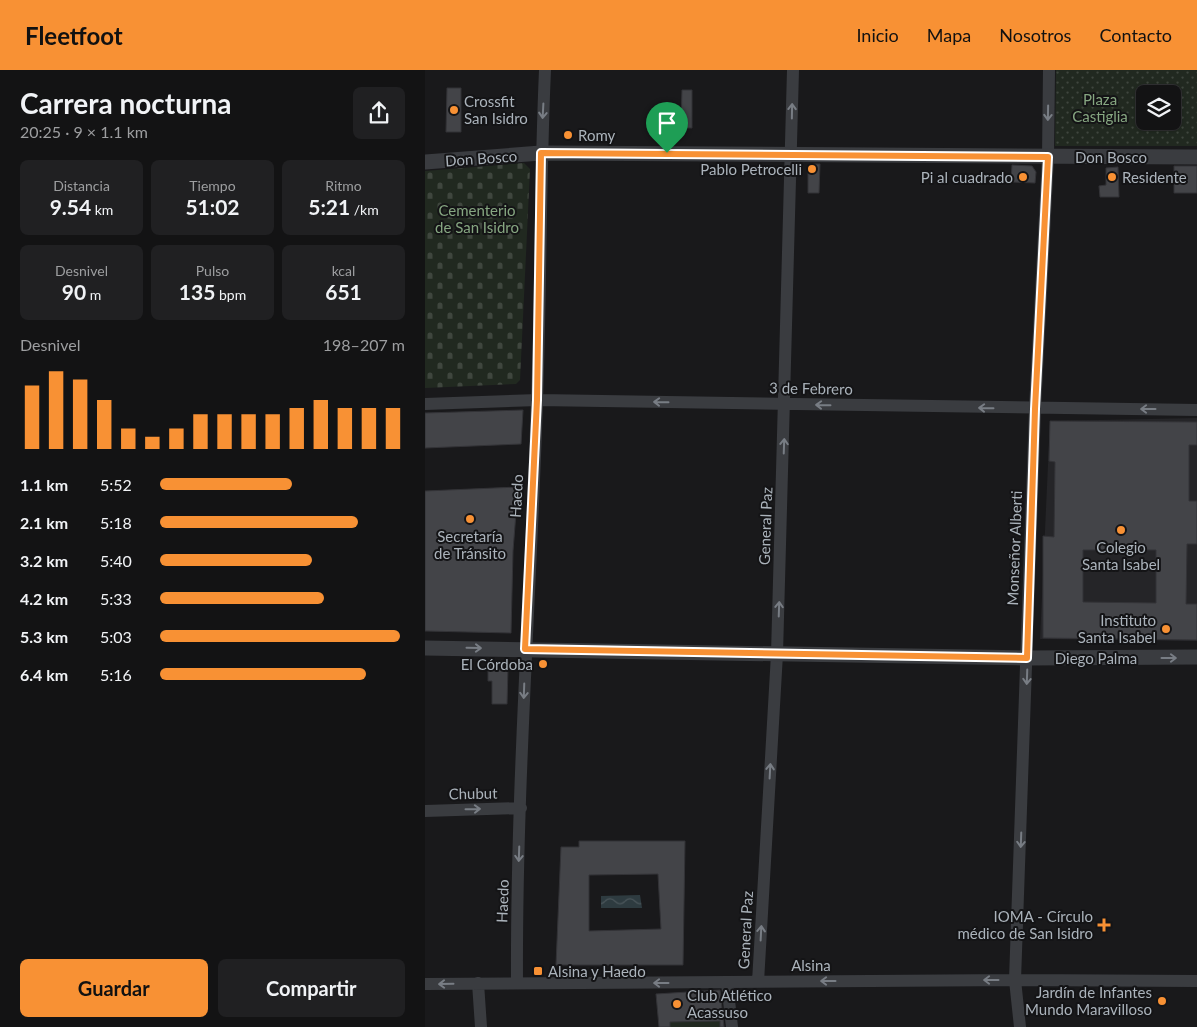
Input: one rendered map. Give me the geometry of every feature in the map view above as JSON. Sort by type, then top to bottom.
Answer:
[{"type":"street","name":"Haedo","points":[[517,983],[525,649],[537,400],[541,153],[545,70]]},
{"type":"street","name":"General Paz","points":[[758,982],[777,654],[793,70]]},
{"type":"street","name":"Monseñor Alberti","points":[[1020,1027],[1015,980],[1035,409],[1048,157],[1049,70]]},
{"type":"street","name":"Don Bosco","points":[[425,162],[541,153],[792,153],[1197,157]]},
{"type":"street","name":"3 de Febrero","points":[[425,404],[537,400],[1197,410]]},
{"type":"street","name":"Diego Palma","points":[[425,648],[1027,658],[1197,657]]},
{"type":"street","name":"Chubut","points":[[425,810],[521,808]]},
{"type":"street","name":"Alsina","points":[[425,984],[1015,980],[1197,981]]},
{"type":"street","points":[[478,983],[481,1027]]},
{"type":"street","name":"General Paz","points":[[727,983],[732,1027]]},
{"type":"shaded area","name":"Colegio Santa Isabel","points":[[1197,418],[1197,641],[1040,639],[1050,421]]},
{"type":"green space","name":"Plaza Castiglia","points":[[1056,70],[1197,70],[1197,146],[1055,146]]},
{"type":"green space","name":"Cementerio de San Isidro","points":[[524,163],[530,169],[520,380],[516,384],[425,388],[425,171]]},
{"type":"green space","points":[[720,1021],[720,1027],[670,1027],[670,1022]]},
{"type":"water","points":[[640,895],[642,908],[601,908],[601,896]]},
{"type":"building","name":"Crossfit San Isidro","points":[[447,88],[461,88],[461,132],[446,132]]},
{"type":"building","points":[[682,90],[692,90],[692,128],[681,128]]},
{"type":"building","points":[[812,164],[820,164],[819,193],[808,193],[808,168]]},
{"type":"building","name":"Pi al cuadrado","points":[[1012,165],[1032,166],[1036,172],[1035,183],[1011,182]]},
{"type":"building","points":[[1174,166],[1197,166],[1197,193],[1174,193]]},
{"type":"building","name":"Residente","points":[[1118,167],[1119,197],[1100,197],[1099,186],[1106,185],[1106,168]]},
{"type":"building","points":[[523,410],[521,444],[425,448],[425,413]]},
{"type":"building","name":"Colegio Santa Isabel","points":[[1050,421],[1197,422],[1197,445],[1189,445],[1189,501],[1197,501],[1197,544],[1187,544],[1186,604],[1197,604],[1197,640],[1043,638],[1043,536],[1054,537],[1055,462],[1049,461]],"holes":[[[1083,550],[1156,550],[1156,603],[1083,602]]]},
{"type":"building","points":[[518,487],[513,551],[511,633],[425,631],[425,491]]},
{"type":"building","points":[[488,662],[503,662],[508,667],[507,704],[492,704],[492,681],[488,681]]},
{"type":"building","points":[[579,841],[685,841],[683,965],[556,965],[561,847],[579,847]],"holes":[[[658,874],[661,929],[589,931],[589,875]]]},
{"type":"building","points":[[720,990],[724,1027],[720,1027],[720,1021],[670,1022],[670,1027],[659,1027],[656,994]]},
{"type":"place","name":"Crossfit San Isidro","points":[[454,110]]},
{"type":"place","name":"Romy","points":[[568,135]]},
{"type":"place","name":"Pablo Petrocelli","points":[[812,169]]},
{"type":"place","name":"Pi al cuadrado","points":[[1023,177]]},
{"type":"place","name":"Residente","points":[[1112,177]]},
{"type":"place","name":"Secretaría de Tránsito","points":[[470,519]]},
{"type":"place","name":"Colegio Santa Isabel","points":[[1121,530]]},
{"type":"place","name":"Instituto Santa Isabel","points":[[1166,629]]},
{"type":"place","name":"El Córdoba","points":[[543,664]]},
{"type":"place","name":"IOMA - Círculo médico de San Isidro","points":[[1104,925]]},
{"type":"place","name":"Alsina y Haedo","points":[[538,971]]},
{"type":"place","name":"Jardín de Infantes Mundo Maravilloso","points":[[1162,1001]]},
{"type":"place","name":"Club Atlético Acassuso","points":[[677,1004]]},
{"type":"route","points":[[541,153],[667,153],[1048,157],[1035,409],[1027,658],[525,649],[537,400],[541,153]]}]
